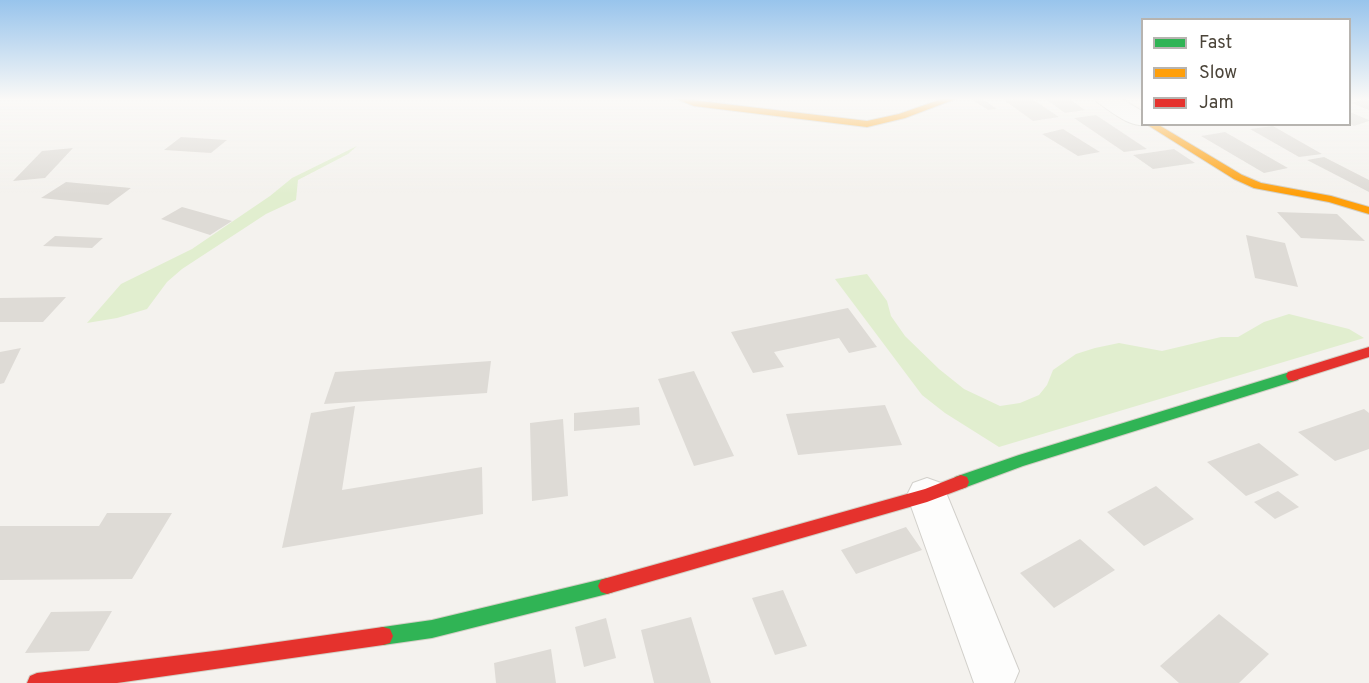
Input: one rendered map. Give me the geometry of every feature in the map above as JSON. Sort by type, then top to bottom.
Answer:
[{"type":"street","points":[[1160,130],[1238,177],[1258,186],[1331,200],[1369,211]]},
{"type":"street","points":[[37,683],[222,660],[432,629],[616,584],[927,495],[1019,461],[1369,352]]},
{"type":"street","points":[[927,495],[994,670]]},
{"type":"green space","points":[[357,146],[348,154],[298,180],[296,200],[266,214],[182,269],[167,282],[147,309],[117,318],[87,323],[121,284],[192,249],[270,196],[292,178]]},
{"type":"green space","points":[[867,274],[887,301],[891,316],[905,336],[939,369],[964,389],[1000,406],[1020,403],[1039,395],[1047,385],[1053,370],[1076,354],[1119,343],[1162,351],[1221,337],[1238,337],[1264,322],[1289,314],[1349,329],[1364,338],[999,447],[945,413],[922,395],[835,279]]},
{"type":"building","points":[[1064,130],[1100,152],[1078,156],[1042,134]]},
{"type":"building","points":[[1091,130],[1118,130],[1147,149],[1124,152]]},
{"type":"building","points":[[1252,130],[1280,130],[1322,154],[1299,157]]},
{"type":"building","points":[[1225,132],[1288,168],[1264,173],[1201,136]]},
{"type":"building","points":[[181,137],[227,140],[211,153],[164,150]]},
{"type":"building","points":[[73,148],[45,178],[13,181],[42,151]]},
{"type":"building","points":[[1174,149],[1195,163],[1153,169],[1133,155]]},
{"type":"building","points":[[1324,157],[1369,180],[1369,192],[1307,160]]},
{"type":"building","points":[[66,182],[131,188],[108,205],[41,198]]},
{"type":"building","points":[[182,207],[232,221],[210,235],[161,219]]},
{"type":"building","points":[[1277,212],[1337,214],[1365,241],[1301,238]]},
{"type":"building","points":[[1246,235],[1285,243],[1298,287],[1255,278]]},
{"type":"building","points":[[55,236],[103,238],[92,248],[43,246]]},
{"type":"building","points":[[66,297],[43,322],[0,322],[0,298]]},
{"type":"building","points":[[848,308],[877,347],[849,353],[839,338],[774,352],[784,367],[753,373],[731,332]]},
{"type":"building","points":[[21,348],[4,383],[0,384],[0,352]]},
{"type":"building","points":[[491,361],[487,393],[324,404],[335,372]]},
{"type":"building","points":[[694,371],[734,456],[694,466],[658,379]]},
{"type":"building","points":[[885,405],[902,445],[798,455],[786,414]]},
{"type":"building","points":[[355,406],[342,490],[482,467],[483,514],[282,548],[311,413]]},
{"type":"building","points":[[639,407],[640,425],[574,431],[574,413]]},
{"type":"building","points":[[1364,409],[1369,413],[1369,449],[1335,461],[1298,432]]},
{"type":"building","points":[[563,419],[568,496],[532,501],[530,423]]},
{"type":"building","points":[[1259,443],[1299,475],[1246,496],[1207,462]]},
{"type":"building","points":[[1156,486],[1194,519],[1144,546],[1107,512]]},
{"type":"building","points":[[1278,491],[1299,507],[1275,519],[1254,502]]},
{"type":"building","points":[[107,513],[172,513],[132,579],[0,580],[0,526],[99,526]]},
{"type":"building","points":[[906,527],[922,550],[856,574],[841,550]]},
{"type":"building","points":[[1080,539],[1115,570],[1054,608],[1020,573]]},
{"type":"building","points":[[783,590],[807,646],[775,655],[752,598]]},
{"type":"building","points":[[112,611],[89,651],[25,653],[51,612]]},
{"type":"building","points":[[1219,614],[1269,654],[1239,683],[1179,683],[1160,666]]},
{"type":"building","points":[[691,617],[711,683],[654,683],[641,630]]},
{"type":"building","points":[[606,618],[616,658],[584,667],[575,627]]},
{"type":"building","points":[[551,649],[556,683],[496,683],[494,663]]},
{"type":"traffic: fast","points":[[961,482],[1019,461],[1293,376]]},
{"type":"traffic: fast","points":[[383,636],[432,629],[607,586]]},
{"type":"traffic: slow","points":[[1160,130],[1238,177],[1258,186],[1331,199],[1369,211]]},
{"type":"traffic: jam","points":[[1293,376],[1369,352]]},
{"type":"traffic: jam","points":[[607,586],[927,495],[961,482]]},
{"type":"traffic: jam","points":[[37,683],[222,660],[383,636]]}]
